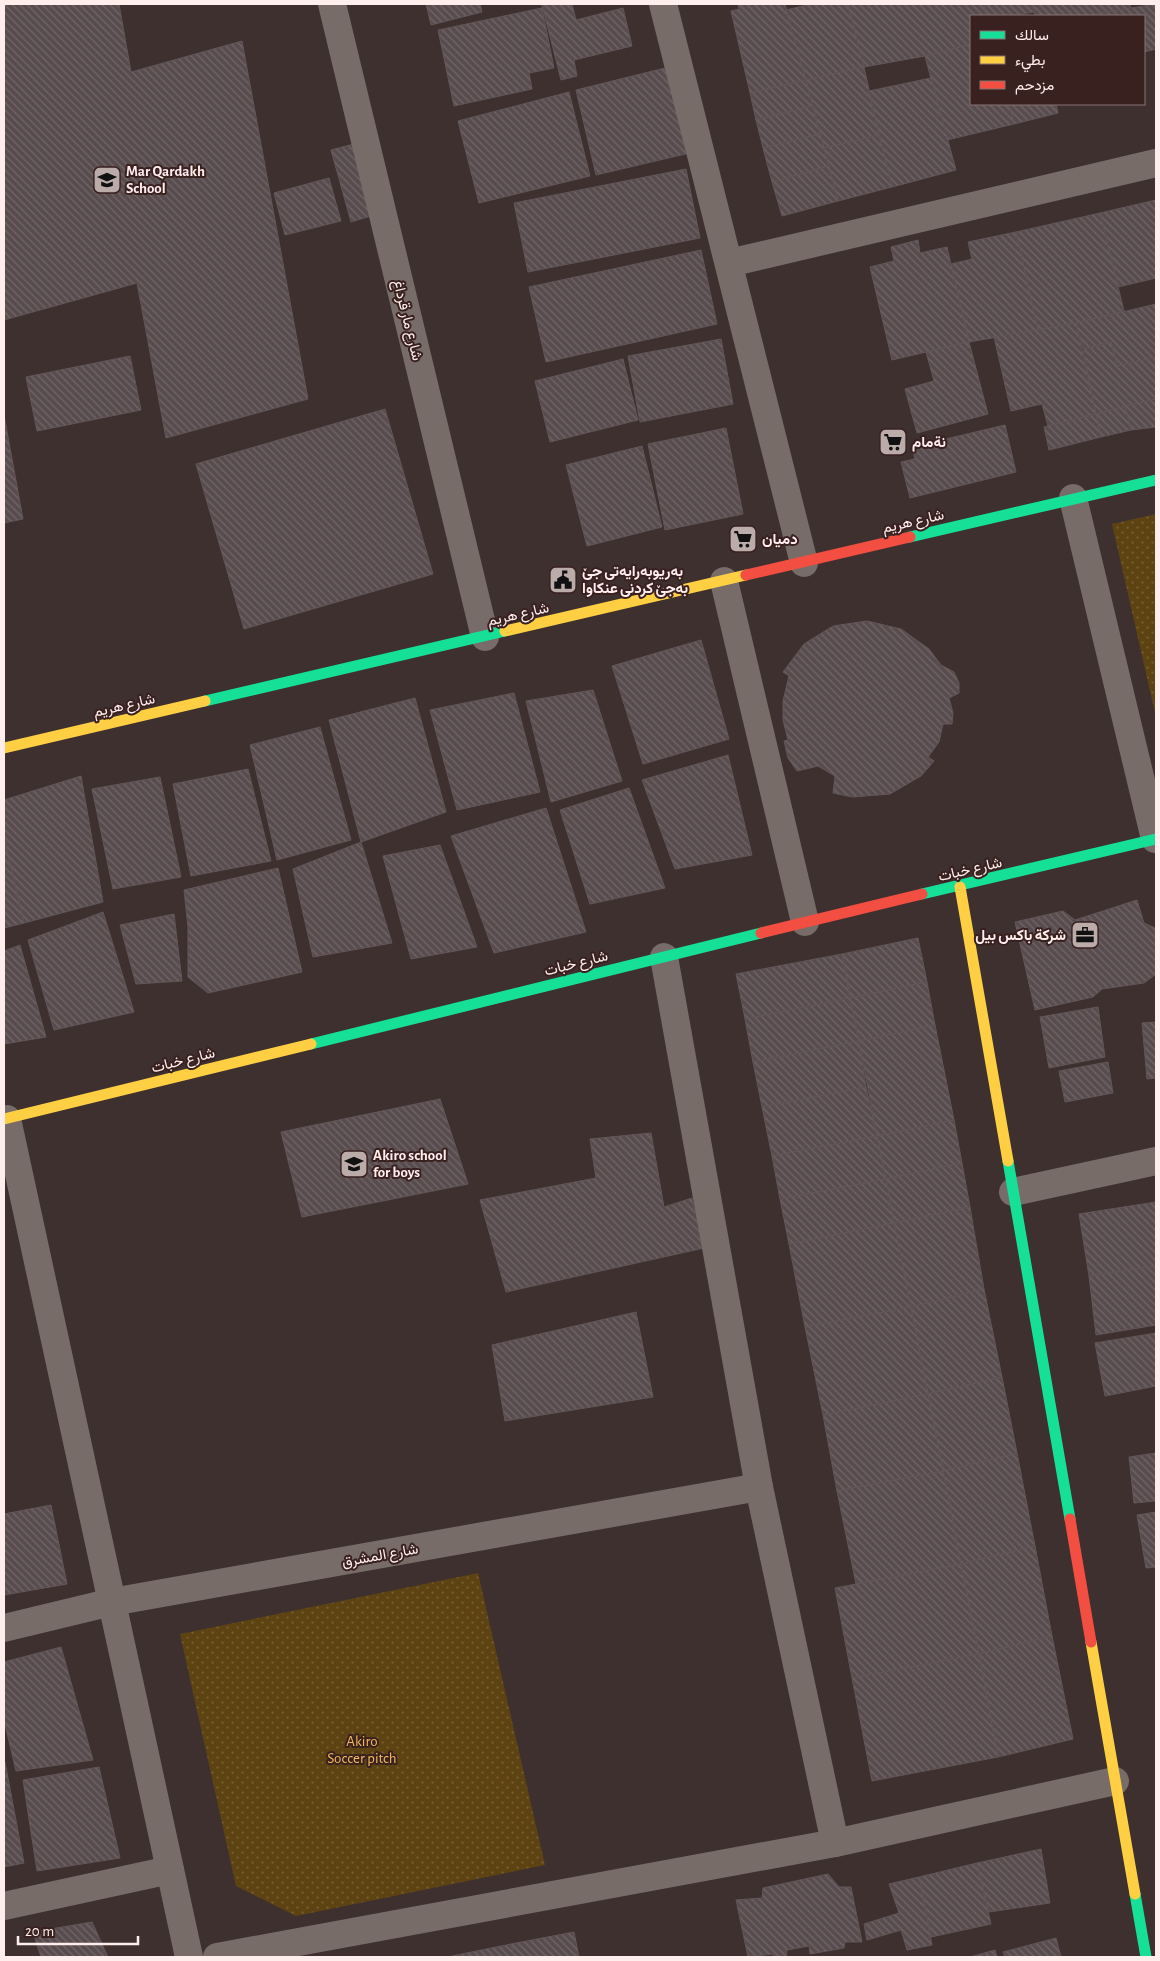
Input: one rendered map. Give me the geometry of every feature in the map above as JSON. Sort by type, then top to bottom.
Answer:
[{"type":"street","name":"شارع مار قرداغ","points":[[332,4],[485,637]]},
{"type":"street","points":[[663,4],[804,563]]},
{"type":"street","points":[[729,263],[1156,163]]},
{"type":"street","name":"شارع هريم","points":[[4,748],[1156,480]]},
{"type":"street","points":[[1073,498],[1156,839]]},
{"type":"street","points":[[724,582],[806,922]]},
{"type":"street","name":"شارع خبات","points":[[6,1119],[806,922],[1156,839]]},
{"type":"street","points":[[960,887],[1146,1957]]},
{"type":"street","points":[[664,957],[758,1487],[835,1843]]},
{"type":"street","points":[[6,1119],[189,1957]]},
{"type":"street","points":[[1012,1192],[1156,1161]]},
{"type":"street","name":"شارع المشرق","points":[[4,1628],[112,1602],[758,1487]]},
{"type":"street","points":[[217,1957],[835,1843],[1115,1781]]},
{"type":"street","points":[[4,1906],[170,1870]]},
{"type":"green space","points":[[1156,514],[1156,717],[1112,524]]},
{"type":"green space","name":"Akiro Soccer pitch","points":[[478,1573],[545,1865],[296,1916],[236,1886],[180,1634]]},
{"type":"building","points":[[4,4],[119,4],[131,72],[242,41],[308,399],[166,438],[137,283],[4,320]]},
{"type":"building","points":[[426,4],[480,4],[482,12],[431,25]]},
{"type":"building","points":[[572,4],[576,20],[623,8],[632,46],[574,60],[577,76],[561,80],[542,5]]},
{"type":"building","points":[[738,4],[785,4],[806,80],[750,93],[731,11],[739,9]]},
{"type":"building","points":[[811,4],[848,4],[864,67],[806,80],[786,10]]},
{"type":"building","points":[[848,4],[984,4],[986,15],[970,15],[970,44],[925,56],[864,67]]},
{"type":"building","points":[[984,4],[1033,4],[1035,12],[1016,15],[986,15]]},
{"type":"building","points":[[1033,4],[1130,4],[1131,8],[1092,15],[1035,15]]},
{"type":"building","points":[[1156,4],[1156,49],[1145,52],[1145,15],[1100,15],[1099,13]]},
{"type":"building","points":[[542,8],[554,68],[529,73],[532,89],[454,106],[438,30]]},
{"type":"building","points":[[970,44],[970,105],[1009,105],[1014,124],[947,140],[925,56]]},
{"type":"building","points":[[673,66],[694,152],[596,175],[576,90]]},
{"type":"building","points":[[864,67],[879,135],[824,148],[806,80]]},
{"type":"building","points":[[931,78],[956,170],[892,187],[869,91]]},
{"type":"building","points":[[806,80],[812,106],[756,120],[750,93]]},
{"type":"building","points":[[569,92],[590,176],[479,203],[458,121]]},
{"type":"building","points":[[1009,105],[1056,105],[1058,113],[1014,124]]},
{"type":"building","points":[[812,106],[820,134],[763,148],[756,120]]},
{"type":"building","points":[[820,134],[829,166],[772,182],[763,148]]},
{"type":"building","points":[[879,135],[892,187],[838,201],[824,148]]},
{"type":"building","points":[[354,144],[374,215],[351,222],[331,150]]},
{"type":"building","points":[[829,166],[838,201],[782,216],[772,182]]},
{"type":"building","points":[[686,169],[700,238],[528,272],[514,203]]},
{"type":"building","points":[[329,178],[341,221],[285,235],[274,193]]},
{"type":"building","points":[[1156,200],[1156,278],[1118,287],[1100,213]]},
{"type":"building","points":[[1100,213],[1124,311],[1038,330],[1016,232]]},
{"type":"building","points":[[1016,232],[1038,330],[969,342],[951,264],[972,259],[968,242]]},
{"type":"building","points":[[918,240],[920,253],[947,247],[969,342],[892,360],[870,267],[894,261],[891,247]]},
{"type":"building","points":[[701,250],[717,324],[546,362],[529,287]]},
{"type":"building","points":[[1156,304],[1156,357],[1117,366],[1111,342],[1083,349],[1076,323]]},
{"type":"building","points":[[1076,323],[1096,414],[1048,426],[1042,404],[1011,411],[994,337]]},
{"type":"building","points":[[721,339],[733,404],[640,422],[628,356]]},
{"type":"building","points":[[969,342],[988,414],[917,433],[905,389],[934,381],[926,352]]},
{"type":"building","points":[[1111,342],[1117,366],[1156,357],[1156,399],[1096,414],[1083,350]]},
{"type":"building","points":[[130,356],[141,410],[37,431],[26,377]]},
{"type":"building","points":[[623,359],[638,420],[550,442],[535,381]]},
{"type":"building","points":[[1156,399],[1156,427],[1131,430],[1125,406]]},
{"type":"building","points":[[1125,406],[1131,430],[1101,437],[1096,414]]},
{"type":"building","points":[[385,409],[433,574],[244,629],[196,464]]},
{"type":"building","points":[[1096,414],[1101,437],[1049,450],[1044,427]]},
{"type":"building","points":[[4,415],[23,519],[4,523]]},
{"type":"building","points":[[1005,425],[1016,472],[910,498],[901,462],[915,459],[912,447]]},
{"type":"building","points":[[726,428],[743,514],[665,530],[648,444]]},
{"type":"building","points":[[642,446],[662,527],[587,546],[566,465]]},
{"type":"building","points":[[867,621],[901,629],[929,649],[941,665],[954,672],[959,683],[959,693],[949,698],[953,713],[952,724],[943,724],[939,742],[928,757],[934,761],[921,776],[890,794],[853,797],[833,793],[835,776],[818,766],[797,771],[788,758],[784,741],[788,740],[783,720],[783,701],[789,676],[783,672],[804,644],[833,626]]},
{"type":"building","points":[[701,640],[729,739],[643,764],[612,666]]},
{"type":"building","points":[[593,690],[622,781],[551,802],[526,701]]},
{"type":"building","points":[[514,693],[540,792],[457,810],[430,710]]},
{"type":"building","points":[[415,698],[446,812],[361,842],[329,720]]},
{"type":"building","points":[[320,727],[351,840],[277,860],[250,745]]},
{"type":"building","points":[[728,755],[752,855],[675,869],[642,780]]},
{"type":"building","points":[[248,769],[271,861],[191,876],[173,784]]},
{"type":"building","points":[[81,776],[103,902],[24,923],[4,838],[4,800]]},
{"type":"building","points":[[160,777],[181,877],[113,889],[92,789]]},
{"type":"building","points":[[629,788],[665,888],[590,904],[560,810]]},
{"type":"building","points":[[546,808],[586,932],[494,953],[451,836]]},
{"type":"building","points":[[4,838],[24,923],[4,928]]},
{"type":"building","points":[[361,842],[392,943],[313,957],[293,869]]},
{"type":"building","points":[[440,845],[477,947],[411,959],[383,856]]},
{"type":"building","points":[[278,868],[302,972],[208,993],[188,977],[188,927],[184,890]]},
{"type":"building","points":[[1137,900],[1144,923],[1155,928],[1156,974],[1144,983],[1102,989],[1093,997],[1035,1010],[1015,922],[1063,911],[1075,920]]},
{"type":"building","points":[[103,912],[134,1012],[54,1030],[28,940]]},
{"type":"building","points":[[174,914],[182,981],[136,984],[120,925]]},
{"type":"building","points":[[918,938],[927,982],[850,998],[842,954]]},
{"type":"building","points":[[20,945],[46,1037],[4,1044],[4,951]]},
{"type":"building","points":[[842,954],[850,998],[745,1019],[736,974]]},
{"type":"building","points":[[927,982],[935,1025],[859,1041],[850,998]]},
{"type":"building","points":[[850,998],[859,1041],[753,1062],[745,1019]]},
{"type":"building","points":[[1098,1007],[1105,1057],[1049,1068],[1040,1017]]},
{"type":"building","points":[[1156,1022],[1156,1078],[1147,1079],[1142,1023]]},
{"type":"building","points":[[935,1025],[954,1120],[877,1136],[859,1041]]},
{"type":"building","points":[[859,1041],[866,1087],[762,1107],[753,1062]]},
{"type":"building","points":[[1108,1062],[1113,1093],[1065,1102],[1059,1071]]},
{"type":"building","points":[[866,1087],[877,1136],[772,1156],[762,1107]]},
{"type":"building","name":"Akiro school for boys","points":[[440,1099],[468,1184],[302,1217],[281,1132]]},
{"type":"building","points":[[954,1120],[962,1163],[886,1179],[877,1136]]},
{"type":"building","points":[[651,1133],[664,1207],[692,1198],[704,1248],[506,1292],[480,1200],[596,1178],[590,1139]]},
{"type":"building","points":[[877,1136],[886,1179],[780,1199],[772,1156]]},
{"type":"building","points":[[962,1163],[970,1207],[894,1223],[886,1179]]},
{"type":"building","points":[[886,1179],[894,1223],[789,1244],[780,1199]]},
{"type":"building","points":[[1156,1202],[1156,1266],[1089,1276],[1079,1214]]},
{"type":"building","points":[[970,1207],[984,1289],[911,1307],[894,1223]]},
{"type":"building","points":[[894,1223],[911,1307],[805,1327],[789,1244]]},
{"type":"building","points":[[1156,1266],[1156,1325],[1096,1335],[1089,1276]]},
{"type":"building","points":[[984,1289],[1002,1377],[928,1394],[911,1307]]},
{"type":"building","points":[[911,1307],[928,1394],[823,1415],[805,1327]]},
{"type":"building","points":[[636,1312],[653,1397],[505,1421],[492,1345]]},
{"type":"building","points":[[1156,1333],[1156,1386],[1105,1396],[1095,1343]]},
{"type":"building","points":[[1002,1377],[1017,1453],[943,1471],[928,1394]]},
{"type":"building","points":[[928,1394],[943,1471],[837,1491],[823,1415]]},
{"type":"building","points":[[1017,1453],[1035,1546],[961,1564],[943,1471]]},
{"type":"building","points":[[1156,1453],[1156,1501],[1134,1503],[1129,1457]]},
{"type":"building","points":[[943,1471],[961,1564],[856,1584],[837,1491]]},
{"type":"building","points":[[51,1505],[67,1584],[4,1595],[4,1514]]},
{"type":"building","points":[[1156,1512],[1156,1567],[1146,1568],[1137,1515]]},
{"type":"building","points":[[1035,1546],[1052,1636],[979,1654],[961,1564]]},
{"type":"building","points":[[961,1564],[979,1654],[852,1678],[835,1588]]},
{"type":"building","points":[[1052,1636],[1073,1739],[998,1757],[979,1654]]},
{"type":"building","points":[[61,1647],[93,1760],[16,1771],[4,1720],[4,1662]]},
{"type":"building","points":[[979,1654],[998,1757],[872,1781],[852,1678]]},
{"type":"building","points":[[4,1762],[24,1863],[4,1867]]},
{"type":"building","points":[[99,1767],[120,1858],[37,1871],[23,1780]]},
{"type":"building","points":[[1041,1849],[1050,1903],[989,1912],[977,1863]]},
{"type":"building","points":[[977,1863],[991,1924],[931,1937],[919,1877]]},
{"type":"building","points":[[828,1874],[839,1887],[851,1887],[862,1942],[845,1942],[844,1948],[810,1954],[809,1946],[787,1950],[786,1957],[774,1957],[773,1954],[748,1957],[736,1900],[762,1898],[763,1888]]},
{"type":"building","points":[[919,1877],[932,1945],[907,1950],[901,1930],[867,1940],[864,1924],[899,1913],[889,1884]]},
{"type":"building","points":[[92,1922],[108,1957],[41,1957],[33,1932]]},
{"type":"building","points":[[574,1932],[579,1957],[514,1957],[511,1944]]},
{"type":"building","points":[[1056,1938],[1061,1957],[1005,1957],[1003,1952]]},
{"type":"building","points":[[511,1944],[514,1957],[452,1957],[452,1956]]},
{"type":"building","points":[[995,1950],[997,1957],[970,1957]]},
{"type":"traffic: fast","points":[[910,537],[1156,480]]},
{"type":"traffic: fast","points":[[205,701],[505,631]]},
{"type":"traffic: fast","points":[[922,894],[1156,839]]},
{"type":"traffic: fast","points":[[311,1044],[761,933]]},
{"type":"traffic: fast","points":[[1008,1161],[1070,1519]]},
{"type":"traffic: fast","points":[[1135,1894],[1146,1957]]},
{"type":"traffic: slow","points":[[505,631],[746,575]]},
{"type":"traffic: slow","points":[[4,748],[205,701]]},
{"type":"traffic: slow","points":[[960,887],[1008,1161]]},
{"type":"traffic: slow","points":[[4,1119],[311,1044]]},
{"type":"traffic: slow","points":[[1091,1642],[1135,1894]]},
{"type":"traffic: jam","points":[[746,575],[910,537]]},
{"type":"traffic: jam","points":[[761,933],[922,894]]},
{"type":"traffic: jam","points":[[1070,1519],[1091,1642]]},
{"type":"place","name":"Mar Qardakh School","points":[[107,180]]},
{"type":"place","name":"نةمام","points":[[893,442]]},
{"type":"place","name":"دميان","points":[[743,539]]},
{"type":"place","name":"بەریوبەرایەتی جێ بەجێ کردنی عنکاوا","points":[[563,580]]},
{"type":"place","name":"شركة باكس بيل","points":[[1085,935]]},
{"type":"place","name":"Akiro school for boys","points":[[354,1164]]}]
